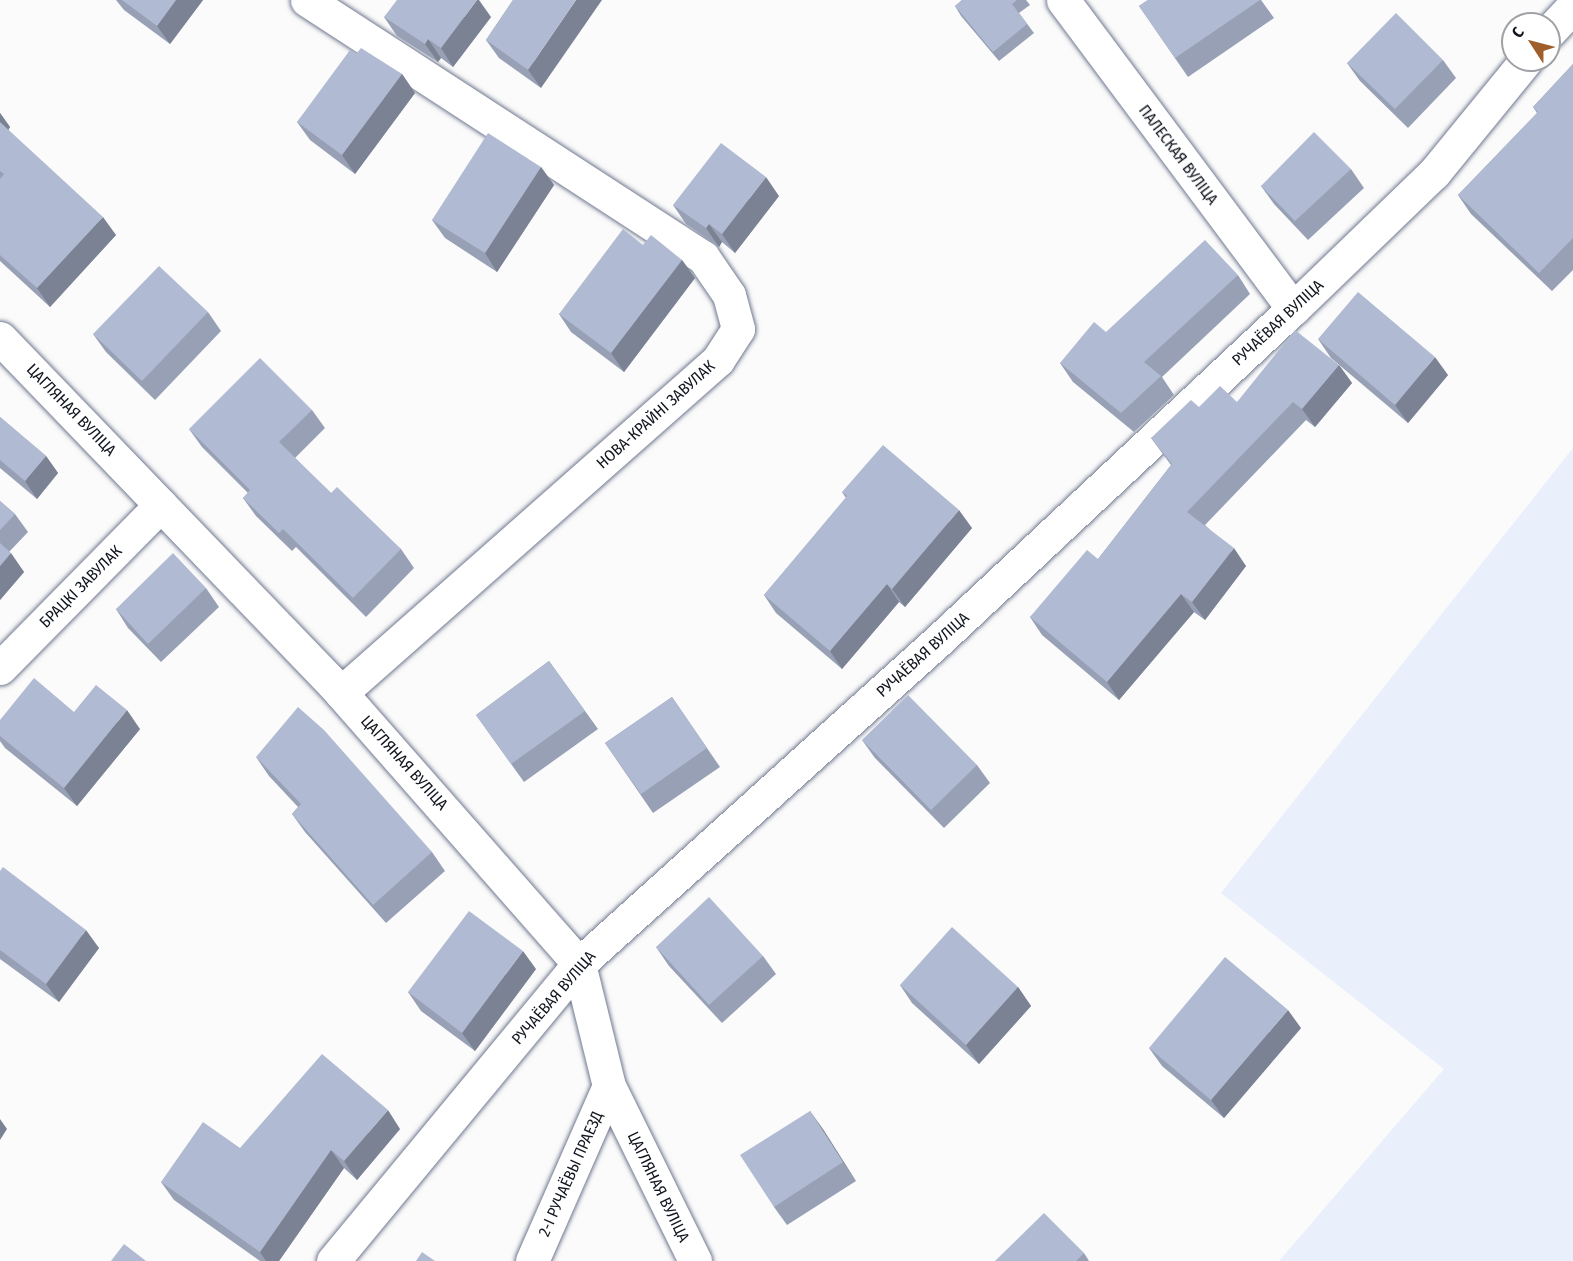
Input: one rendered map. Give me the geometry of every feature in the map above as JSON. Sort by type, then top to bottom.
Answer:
[{"type":"street","name":"НОВА-КРАЙНІ ЗАВУЛАК","points":[[307,0],[703,257],[729,295],[738,328],[718,360],[341,693]]},
{"type":"street","name":"ПАЛЕСКАЯ ВУЛІЦА","points":[[1063,0],[1293,309]]},
{"type":"street","points":[[1561,19],[1573,6]]},
{"type":"street","name":"РУЧАЁВАЯ ВУЛІЦА","points":[[333,1261],[579,964],[940,639],[1293,309],[1434,173],[1516,72]]},
{"type":"street","name":"ЦАГЛЯНАЯ ВУЛІЦА","points":[[0,338],[341,693],[579,964],[609,1086],[695,1261]]},
{"type":"street","name":"БРАЦКІ ЗАВУЛАК","points":[[0,668],[161,505]]},
{"type":"street","name":"2-І РУЧАЁВЫ ПРАЕЗД","points":[[532,1261],[609,1086]]},
{"type":"shaded area","points":[[1573,448],[1573,1261],[1279,1261],[1444,1069],[1221,893]]},
{"type":"building","points":[[122,0],[176,0],[157,26]]},
{"type":"building","points":[[397,0],[477,0],[441,48],[428,39],[425,44],[384,17]]},
{"type":"building","points":[[513,0],[576,0],[528,70],[486,40]]},
{"type":"building","points":[[962,0],[1017,0],[1012,4],[1027,24],[993,52],[955,6]]},
{"type":"building","points":[[1148,0],[1260,0],[1175,58],[1139,6]]},
{"type":"building","points":[[1396,13],[1443,60],[1395,109],[1347,63]]},
{"type":"building","points":[[361,48],[402,74],[342,155],[297,122],[350,50],[356,54]]},
{"type":"building","points":[[1573,64],[1573,238],[1539,273],[1458,195],[1538,112],[1533,107]]},
{"type":"building","points":[[0,122],[103,217],[37,288],[0,255],[0,179],[4,174],[0,171]]},
{"type":"building","points":[[1314,132],[1351,169],[1295,221],[1261,186]]},
{"type":"building","points":[[488,133],[541,167],[485,253],[432,220]]},
{"type":"building","points":[[721,143],[766,177],[722,234],[709,224],[706,228],[673,205]]},
{"type":"building","points":[[623,229],[643,245],[651,235],[682,260],[611,353],[559,314]]},
{"type":"building","points":[[1205,240],[1238,275],[1144,362],[1161,376],[1121,413],[1060,363],[1094,322],[1106,332]]},
{"type":"building","points":[[159,266],[208,312],[142,381],[93,334]]},
{"type":"building","points":[[1358,292],[1435,357],[1395,405],[1318,339]]},
{"type":"building","points":[[1295,330],[1339,365],[1302,409],[1293,402],[1187,512],[1234,548],[1192,602],[1181,594],[1107,682],[1030,617],[1087,550],[1098,559],[1172,464],[1151,438],[1191,400],[1199,407],[1220,386],[1237,402]]},
{"type":"building","points":[[260,358],[312,410],[279,442],[331,493],[337,487],[401,549],[353,598],[283,529],[279,533],[243,498],[250,490],[189,429]]},
{"type":"building","points":[[0,417],[46,456],[25,481],[0,460]]},
{"type":"building","points":[[883,445],[959,510],[892,589],[887,584],[830,651],[764,595],[847,496],[842,492]]},
{"type":"building","points":[[0,501],[15,514],[0,530]]},
{"type":"building","points":[[0,543],[11,553],[0,566]]},
{"type":"building","points":[[173,553],[206,588],[148,644],[116,609]]},
{"type":"building","points":[[549,661],[585,711],[511,764],[476,715]]},
{"type":"building","points":[[34,678],[74,712],[96,685],[127,710],[64,788],[0,736],[0,720]]},
{"type":"building","points":[[908,695],[977,765],[931,810],[862,740]]},
{"type":"building","points":[[672,697],[707,748],[641,794],[605,743]]},
{"type":"building","points":[[298,707],[324,730],[432,852],[373,905],[292,814],[301,804],[256,757]]},
{"type":"building","points":[[3,867],[86,930],[46,984],[0,950],[0,871]]},
{"type":"building","points":[[709,897],[763,956],[709,1005],[656,947]]},
{"type":"building","points":[[469,911],[523,951],[462,1033],[408,992]]},
{"type":"building","points":[[952,927],[1018,987],[966,1045],[900,985]]},
{"type":"building","points":[[1225,957],[1288,1010],[1211,1100],[1149,1048]]},
{"type":"building","points":[[322,1054],[388,1110],[344,1161],[331,1150],[260,1252],[161,1182],[203,1122],[240,1148]]},
{"type":"building","points":[[810,1111],[843,1162],[774,1207],[740,1155]]},
{"type":"building","points":[[1044,1213],[1084,1253],[1076,1261],[995,1261]]},
{"type":"building","points":[[124,1244],[146,1261],[111,1261]]},
{"type":"building","points":[[422,1252],[435,1261],[416,1261]]}]
